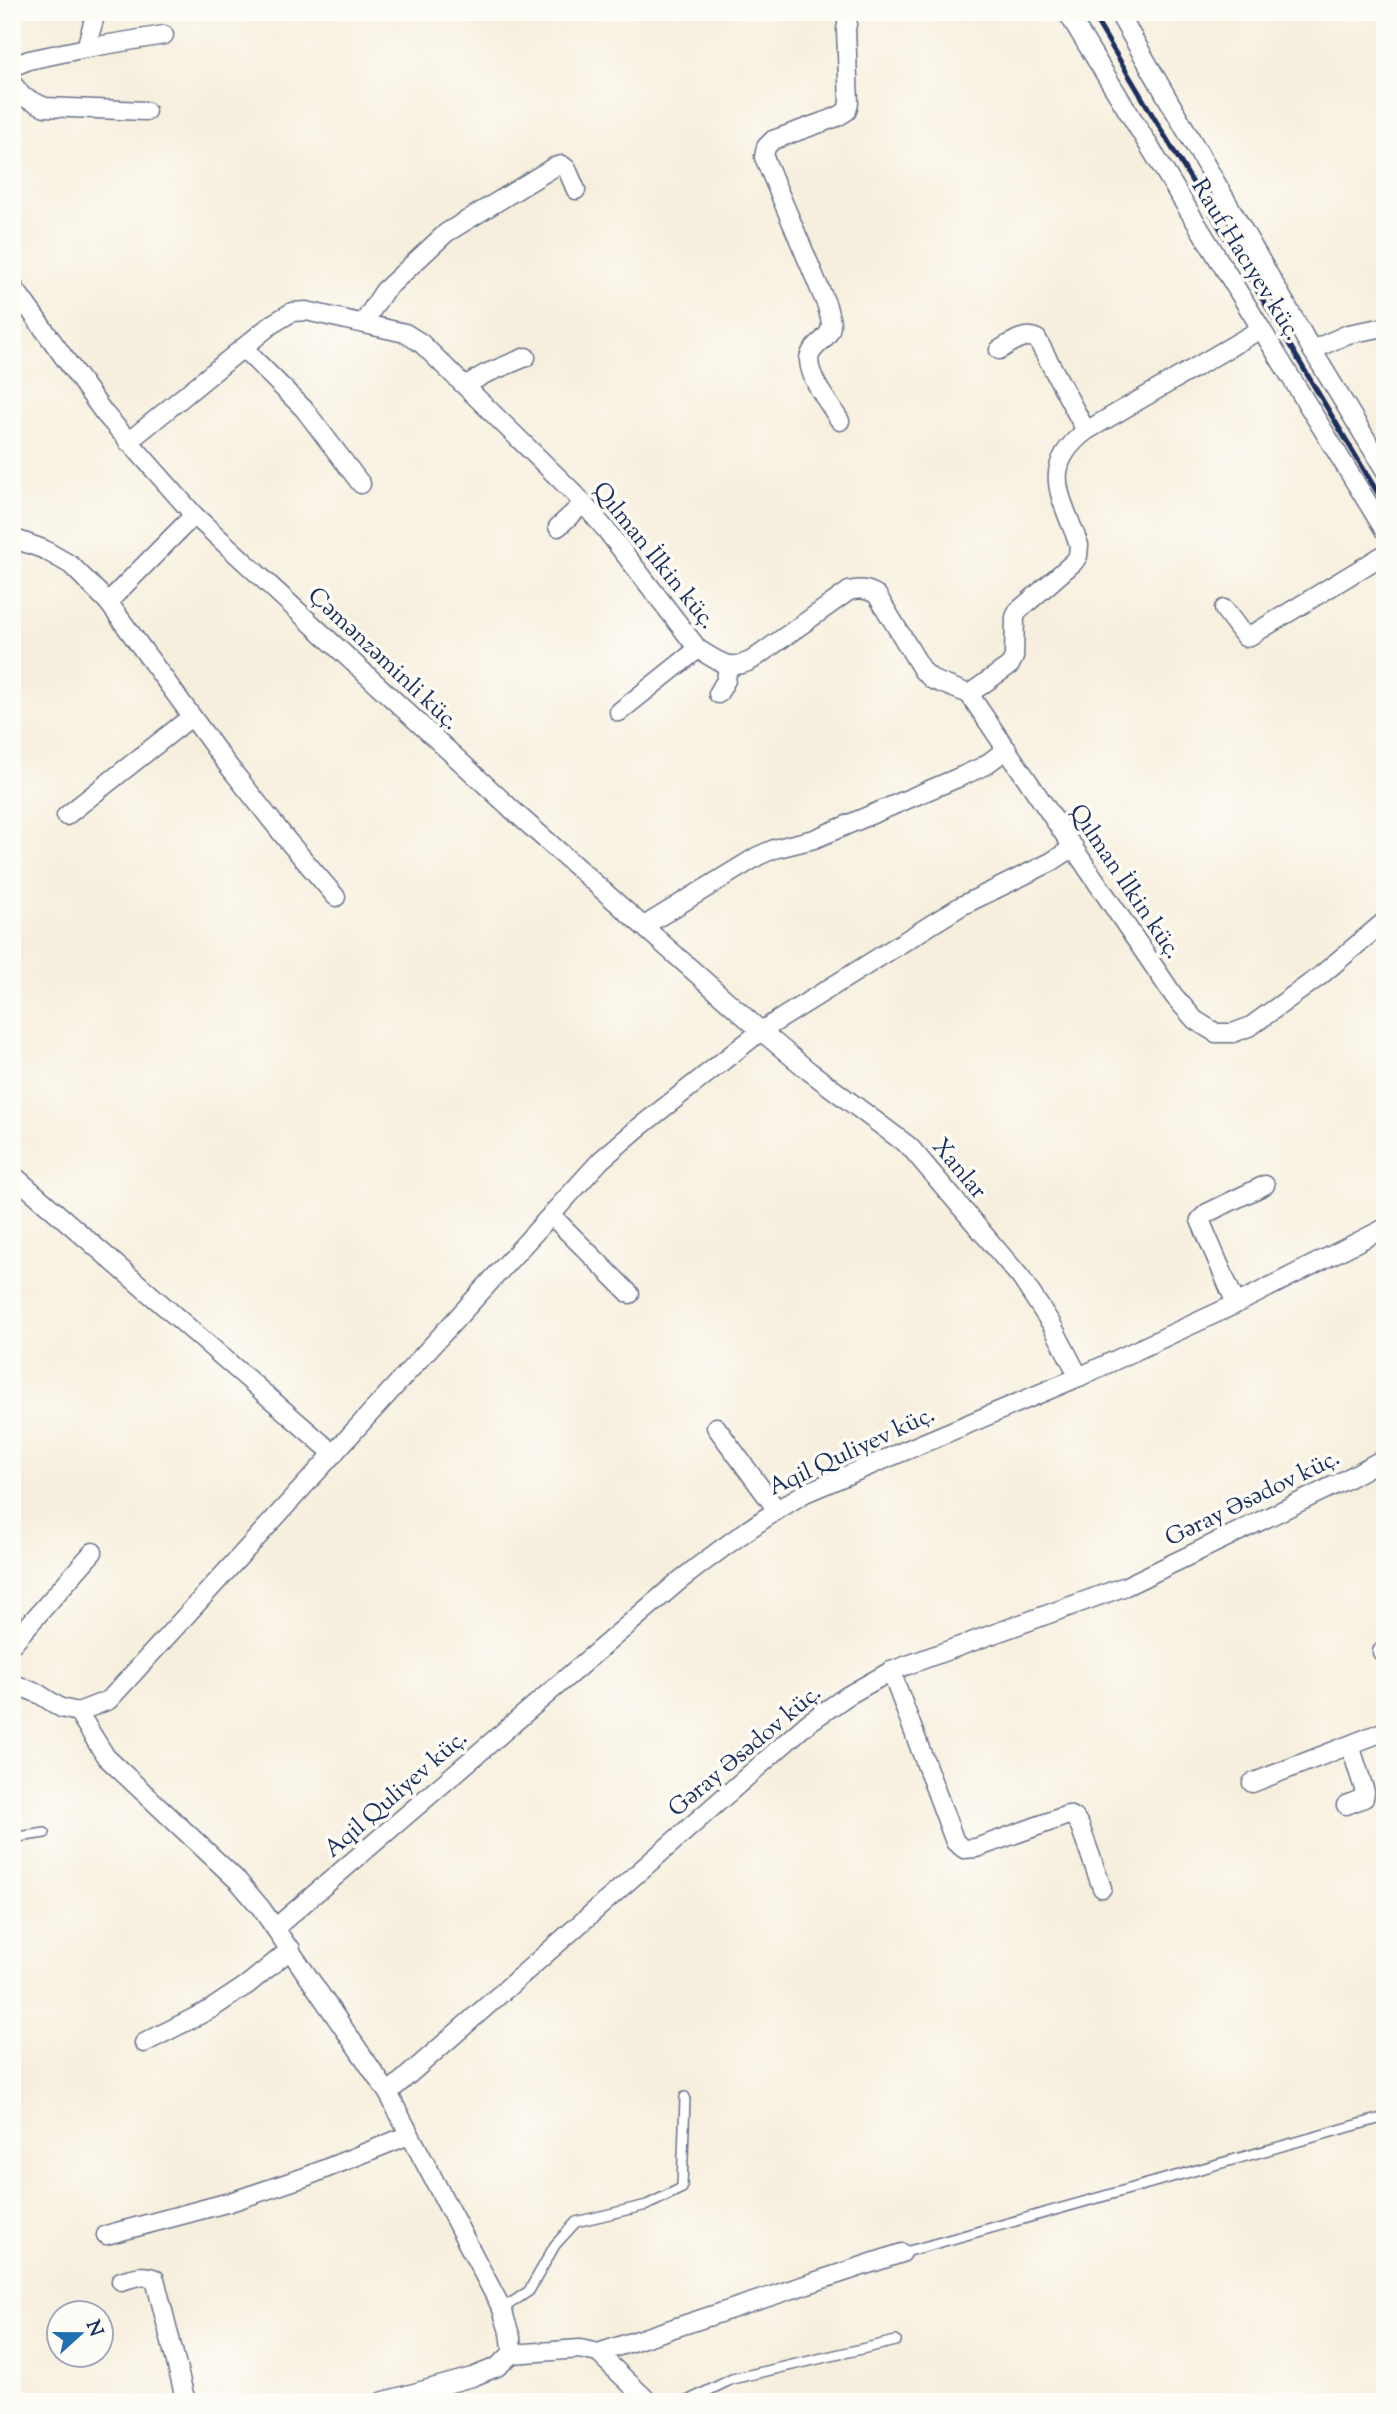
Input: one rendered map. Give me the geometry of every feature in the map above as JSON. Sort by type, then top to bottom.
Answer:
[{"type":"street","points":[[86,48],[96,12]]},
{"type":"street","points":[[840,421],[813,374],[809,359],[811,352],[830,332],[827,306],[764,157],[766,147],[773,140],[847,111],[846,30],[849,12]]},
{"type":"street","name":"Rauf Hacıyev küç.","points":[[1067,12],[1385,531]]},
{"type":"street","name":"Rauf Hacıyev küç.","points":[[1118,12],[1312,350],[1385,470]]},
{"type":"street","points":[[12,67],[29,60],[86,48],[164,35]]},
{"type":"street","points":[[12,83],[23,97],[45,107],[146,111]]},
{"type":"street","points":[[364,322],[384,291],[459,223],[554,167],[562,165],[567,169],[576,190]]},
{"type":"street","name":"Çəmənzəminli küç.","points":[[12,285],[128,442],[194,515],[518,815],[761,1031]]},
{"type":"street","name":"Qılman İlkin küç.","points":[[128,442],[272,324],[292,312],[306,311],[364,322],[413,337],[467,385],[583,504],[698,649],[729,666]]},
{"type":"street","points":[[1312,350],[1349,334],[1385,327]]},
{"type":"street","points":[[718,694],[726,680],[729,666],[740,666],[752,660],[849,591],[859,588],[869,590],[883,602],[923,671],[933,680],[969,694],[1010,665],[1014,657],[1015,617],[1018,611],[1079,556],[1079,545],[1058,486],[1056,469],[1072,442],[1086,431],[1261,329]]},
{"type":"street","points":[[999,351],[1024,337],[1037,339],[1086,431]]},
{"type":"street","points":[[243,348],[304,409],[361,484]]},
{"type":"street","points":[[467,385],[485,374],[526,357]]},
{"type":"street","points":[[558,527],[583,504]]},
{"type":"street","points":[[108,602],[194,515]]},
{"type":"street","points":[[12,538],[43,549],[71,565],[108,602],[191,717],[287,840],[336,897]]},
{"type":"street","points":[[1224,609],[1241,633],[1250,636],[1385,554]]},
{"type":"street","points":[[620,712],[698,649]]},
{"type":"street","name":"Qılman İlkin küç.","points":[[969,694],[1174,996],[1195,1020],[1216,1033],[1233,1033],[1251,1026],[1320,976],[1385,921]]},
{"type":"street","points":[[66,816],[191,717]]},
{"type":"street","points":[[644,926],[758,856],[814,839],[962,776],[984,766],[1007,749]]},
{"type":"street","points":[[12,1683],[39,1694],[61,1708],[78,1712],[109,1700],[601,1160],[761,1031],[961,906],[1051,862],[1074,847]]},
{"type":"street","name":"Xanlar","points":[[761,1031],[910,1147],[1021,1278],[1052,1325],[1079,1377]]},
{"type":"street","points":[[12,1174],[334,1454]]},
{"type":"street","points":[[1236,1304],[1200,1220],[1206,1213],[1265,1185]]},
{"type":"street","points":[[551,1215],[630,1294]]},
{"type":"street","name":"Aqil Quliyev küç.","points":[[275,1928],[679,1581],[777,1510],[806,1493],[1079,1377],[1236,1304],[1385,1228]]},
{"type":"street","points":[[716,1427],[777,1510]]},
{"type":"street","name":"Gəray Əsədov küç.","points":[[388,2093],[808,1723],[847,1696],[891,1671],[1126,1586],[1385,1458]]},
{"type":"street","points":[[12,1644],[93,1552]]},
{"type":"street","points":[[891,1671],[954,1842],[964,1849],[976,1848],[1068,1815],[1075,1818],[1080,1826],[1102,1888]]},
{"type":"street","points":[[78,1712],[106,1757],[238,1881],[291,1949],[388,2093],[502,2309],[511,2338],[512,2354]]},
{"type":"street","points":[[1252,1783],[1385,1731]]},
{"type":"street","points":[[1346,1805],[1364,1798],[1365,1792],[1350,1745]]},
{"type":"street","points":[[144,2043],[211,2009],[247,1985],[291,1949]]},
{"type":"street","points":[[106,2235],[230,2202],[305,2177],[409,2135]]},
{"type":"street","points":[[598,2354],[902,2253]]},
{"type":"street","points":[[121,2281],[141,2276],[155,2279],[186,2402]]},
{"type":"street","points":[[381,2402],[472,2377],[497,2367],[512,2354],[580,2349],[598,2354],[649,2402]]},
{"type":"lane","points":[[12,1838],[45,1833]]},
{"type":"lane","points":[[502,2309],[529,2291],[555,2245],[576,2222],[647,2205],[682,2188],[685,2097]]},
{"type":"lane","points":[[902,2253],[1385,2118]]},
{"type":"lane","points":[[685,2402],[732,2379],[895,2341]]},
{"type":"railway","points":[[1091,12],[1385,505]]}]
